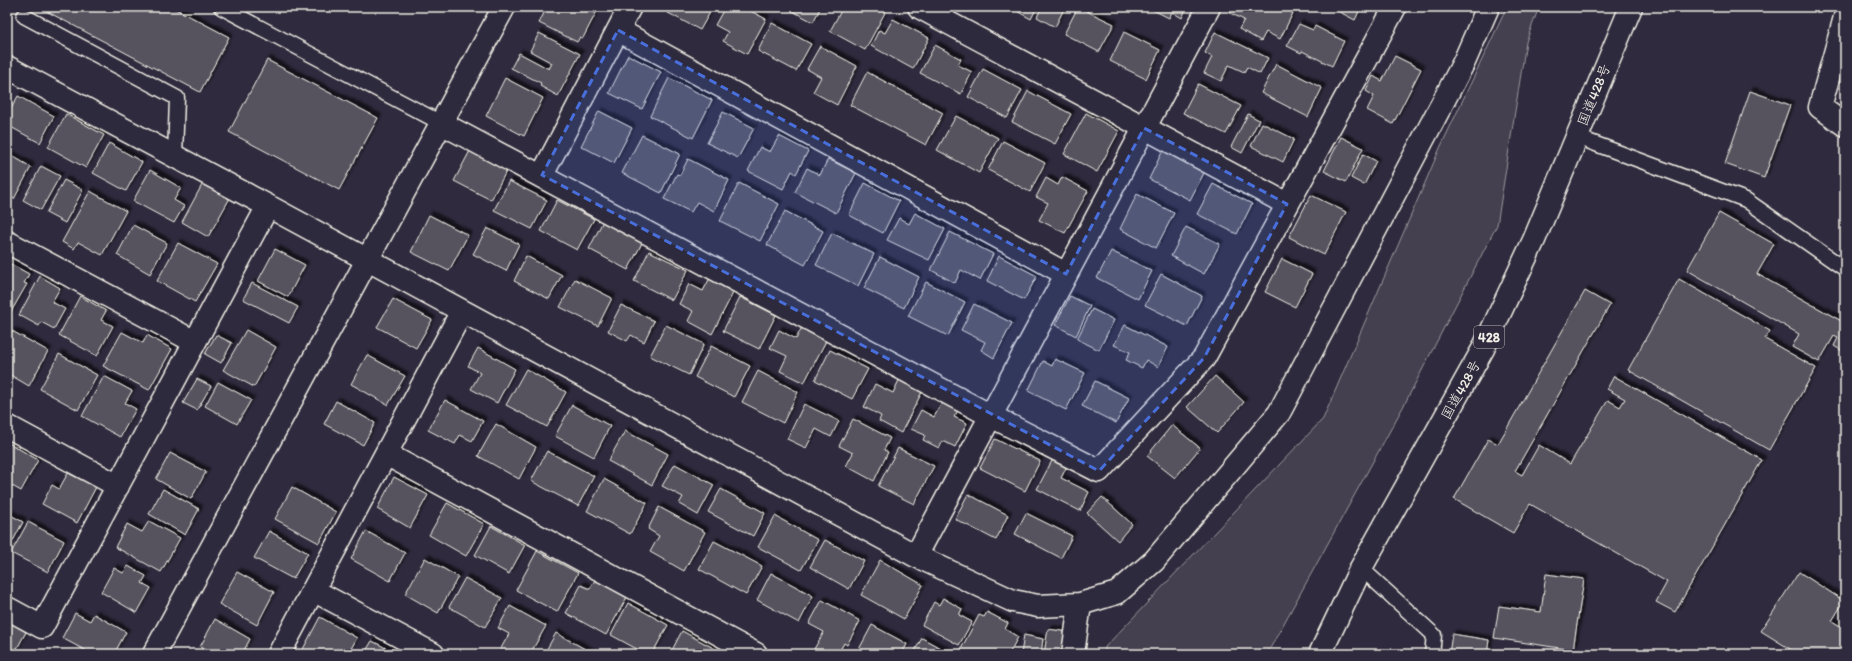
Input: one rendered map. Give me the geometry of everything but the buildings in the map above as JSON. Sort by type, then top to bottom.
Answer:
[{"type":"main road","points":[[154,654],[504,7]]},
{"type":"main road","points":[[542,175],[630,7]]},
{"type":"main road","points":[[920,7],[1287,204]]},
{"type":"main road","points":[[916,556],[1209,7]]},
{"type":"main road","points":[[441,123],[542,175],[991,416],[1099,471],[1204,358],[1395,7]]},
{"type":"main road","points":[[7,67],[268,206],[916,556],[1013,601],[1038,606],[1080,604],[1117,593],[1154,561],[1279,413],[1464,62],[1488,7]]},
{"type":"main road","name":"国道428号","points":[[1320,654],[1361,568],[1483,349],[1534,240],[1631,7]]},
{"type":"main road","points":[[1845,17],[1820,107],[1845,125]]},
{"type":"main road","points":[[618,30],[1066,274]]},
{"type":"main road","points":[[7,608],[42,627],[268,206]]},
{"type":"main road","points":[[7,242],[195,342]]},
{"type":"main road","points":[[278,654],[462,311]]},
{"type":"main road","points":[[7,426],[118,486]]},
{"type":"main road","points":[[386,454],[756,654]]},
{"type":"main road","points":[[313,590],[433,654]]},
{"type":"main road","points":[[1073,654],[1080,604]]},
{"type":"lane","points":[[221,7],[441,123]]},
{"type":"lane","points":[[24,16],[177,98],[175,156]]},
{"type":"lane","points":[[1577,137],[1746,200],[1845,269]]},
{"type":"lane","points":[[1361,568],[1434,635],[1432,654]]},
{"type":"highlighted area","points":[[618,30],[1066,274],[1144,128],[1287,204],[1204,358],[1099,471],[542,175]]},
{"type":"shaded area","points":[[1507,7],[1539,7],[1526,42],[1497,225],[1403,407],[1267,654],[1105,654],[1105,647],[1323,419],[1440,148]]}]
